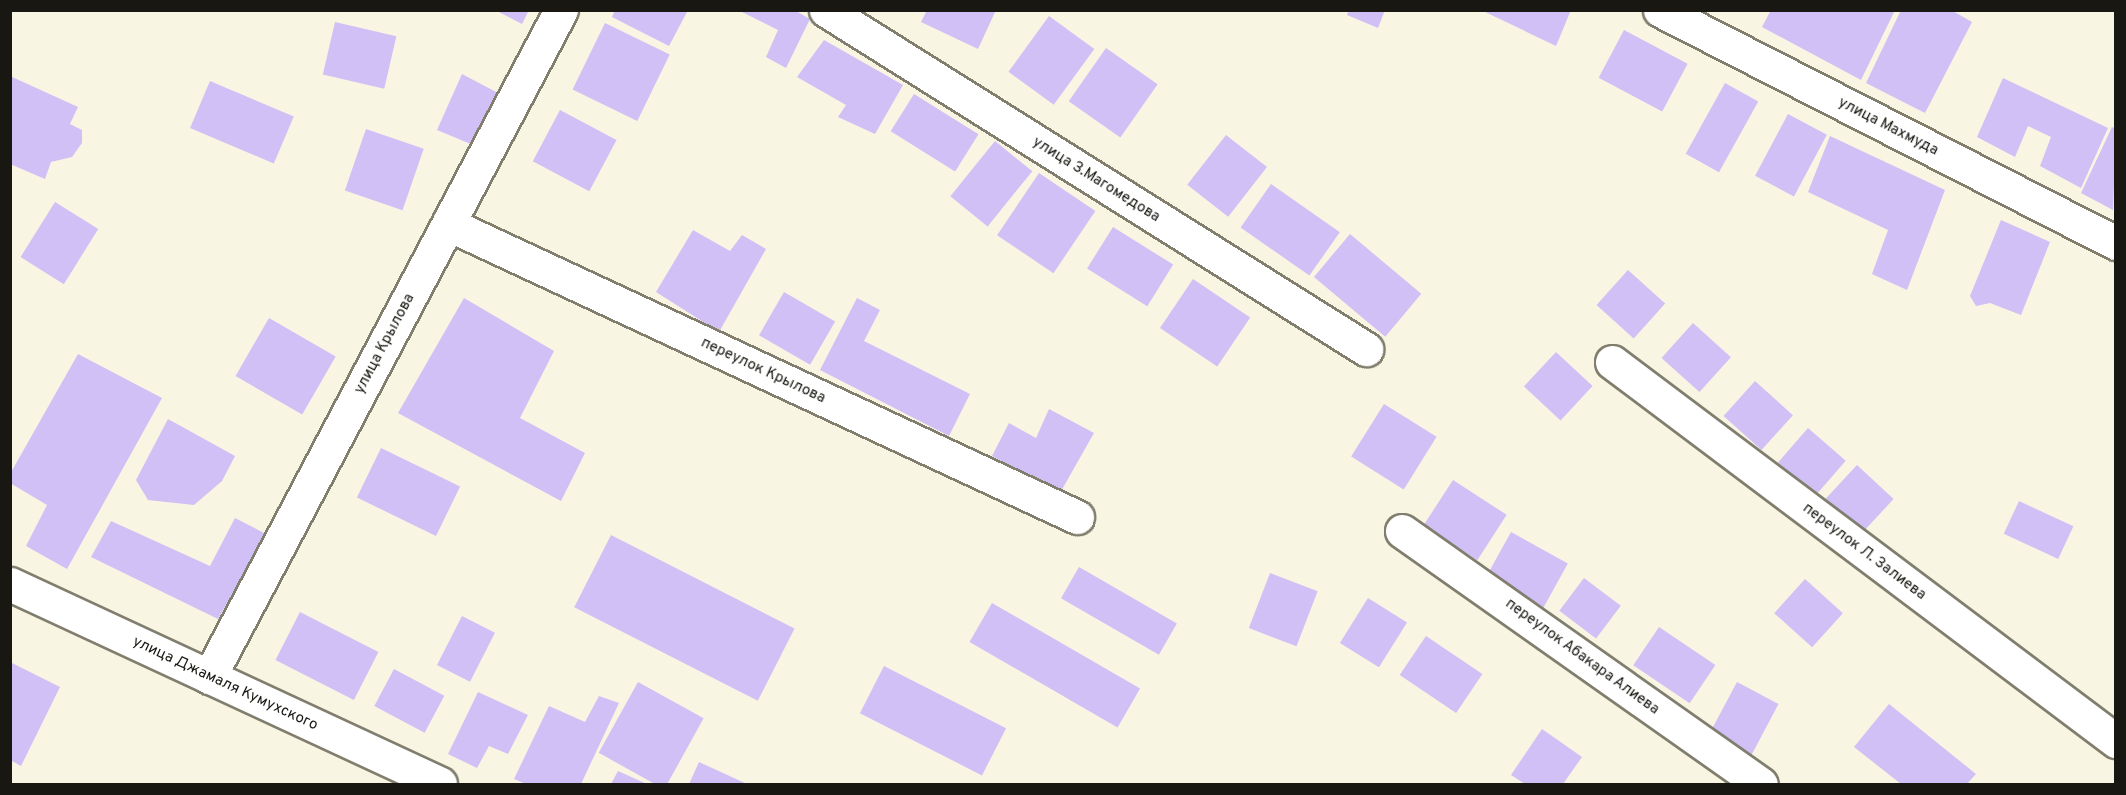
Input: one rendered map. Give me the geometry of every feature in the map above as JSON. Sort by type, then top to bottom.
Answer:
[{"type":"street","name":"улица Крылова","points":[[208,677],[561,10]]},
{"type":"street","name":"улица З.Магомедова","points":[[826,10],[1366,349]]},
{"type":"street","name":"улица Махмуда","points":[[1660,10],[2115,243]]},
{"type":"street","name":"переулок Крылова","points":[[448,224],[1077,517]]},
{"type":"street","name":"переулок Л. Залиева","points":[[1612,362],[2115,741]]},
{"type":"street","name":"переулок Абакара Алиева","points":[[1402,531],[1761,784]]},
{"type":"street","name":"улица Джамаля Кумухского","points":[[10,584],[440,784]]},
{"type":"building","points":[[495,10],[529,10],[522,24]]},
{"type":"building","points":[[615,10],[688,10],[669,46],[612,17]]},
{"type":"building","points":[[738,10],[794,10],[810,19],[786,68],[766,57],[778,30]]},
{"type":"building","points":[[927,10],[996,10],[978,49],[921,22]]},
{"type":"building","points":[[1349,10],[1385,10],[1378,28],[1347,15]]},
{"type":"building","points":[[1481,10],[1571,10],[1556,46]]},
{"type":"building","points":[[1771,10],[1895,10],[1861,80],[1762,27]]},
{"type":"building","points":[[1901,10],[1951,10],[1972,22],[1925,113],[1866,83]]},
{"type":"building","points":[[1049,16],[1094,49],[1054,105],[1008,72]]},
{"type":"building","points":[[335,22],[396,36],[384,89],[323,75]]},
{"type":"building","points":[[605,23],[670,55],[637,121],[573,90]]},
{"type":"building","points":[[1624,30],[1688,64],[1662,111],[1599,78]]},
{"type":"building","points":[[824,40],[903,85],[875,134],[838,117],[846,105],[797,77]]},
{"type":"building","points":[[1106,48],[1158,84],[1120,137],[1069,101]]},
{"type":"building","points":[[462,74],[500,94],[473,145],[437,130]]},
{"type":"building","points":[[10,76],[78,107],[70,124],[82,130],[82,143],[72,157],[51,162],[45,179],[10,164]]},
{"type":"building","points":[[2003,78],[2108,128],[2081,188],[2040,166],[2051,137],[2028,126],[2015,157],[1977,137]]},
{"type":"building","points":[[210,81],[294,117],[274,164],[190,128]]},
{"type":"building","points":[[1725,83],[1758,101],[1719,172],[1686,154]]},
{"type":"building","points":[[914,94],[978,134],[955,172],[891,131]]},
{"type":"building","points":[[560,110],[617,140],[589,191],[533,161]]},
{"type":"building","points":[[1788,114],[1827,135],[1794,196],[1755,176]]},
{"type":"building","points":[[2112,127],[2116,129],[2113,210],[2081,193]]},
{"type":"building","points":[[366,129],[424,149],[403,210],[345,190]]},
{"type":"building","points":[[1226,135],[1267,167],[1228,217],[1187,185]]},
{"type":"building","points":[[1830,136],[1945,190],[1907,290],[1872,274],[1888,230],[1808,192]]},
{"type":"building","points":[[995,141],[1032,171],[988,226],[950,196]]},
{"type":"building","points":[[1039,173],[1095,211],[1053,273],[997,235]]},
{"type":"building","points":[[1271,184],[1340,232],[1309,276],[1241,227]]},
{"type":"building","points":[[55,202],[98,229],[64,284],[21,257]]},
{"type":"building","points":[[2001,220],[2050,242],[2021,315],[1990,303],[1976,306],[1970,296]]},
{"type":"building","points":[[1113,227],[1173,265],[1147,306],[1087,269]]},
{"type":"building","points":[[693,230],[730,251],[742,235],[766,249],[719,332],[656,292]]},
{"type":"building","points":[[1350,234],[1421,294],[1385,337],[1314,277]]},
{"type":"building","points":[[1628,270],[1665,303],[1634,338],[1597,305]]},
{"type":"building","points":[[1193,279],[1250,318],[1217,366],[1160,328]]},
{"type":"building","points":[[784,292],[835,322],[810,365],[759,335]]},
{"type":"building","points":[[464,298],[554,351],[520,418],[585,453],[561,501],[398,413]]},
{"type":"building","points":[[857,298],[880,310],[864,341],[970,394],[949,436],[820,370]]},
{"type":"building","points":[[269,318],[336,356],[302,415],[236,376]]},
{"type":"building","points":[[1693,323],[1731,357],[1699,392],[1662,358]]},
{"type":"building","points":[[1556,352],[1593,386],[1561,420],[1524,386]]},
{"type":"building","points":[[78,354],[162,398],[67,569],[26,546],[47,505],[10,483],[10,474]]},
{"type":"building","points":[[1755,381],[1793,415],[1761,450],[1724,416]]},
{"type":"building","points":[[1384,404],[1437,437],[1404,489],[1351,457]]},
{"type":"building","points":[[1049,409],[1094,433],[1060,493],[992,456],[1009,423],[1036,438]]},
{"type":"building","points":[[168,419],[235,456],[222,481],[194,505],[148,500],[136,480]]},
{"type":"building","points":[[1808,428],[1846,461],[1816,496],[1778,463]]},
{"type":"building","points":[[381,448],[460,487],[436,536],[357,497]]},
{"type":"building","points":[[1857,465],[1894,499],[1862,533],[1826,499]]},
{"type":"building","points":[[1453,480],[1507,515],[1477,560],[1424,525]]},
{"type":"building","points":[[2019,501],[2073,526],[2058,559],[2004,534]]},
{"type":"building","points":[[235,518],[266,534],[218,619],[91,557],[111,521],[210,566]]},
{"type":"building","points":[[1511,532],[1568,564],[1540,614],[1483,583]]},
{"type":"building","points":[[611,535],[795,629],[758,701],[574,607]]},
{"type":"building","points":[[1079,567],[1177,624],[1159,655],[1061,598]]},
{"type":"building","points":[[1270,573],[1318,591],[1296,646],[1249,628]]},
{"type":"building","points":[[1584,578],[1621,606],[1596,638],[1559,611]]},
{"type":"building","points":[[1805,579],[1843,613],[1812,647],[1774,613]]},
{"type":"building","points":[[1368,598],[1407,622],[1379,667],[1340,643]]},
{"type":"building","points":[[992,603],[1140,688],[1118,727],[970,642]]},
{"type":"building","points":[[300,612],[378,652],[354,700],[275,660]]},
{"type":"building","points":[[462,616],[495,633],[470,682],[437,665]]},
{"type":"building","points":[[1659,627],[1715,665],[1690,703],[1633,665]]},
{"type":"building","points":[[1426,636],[1482,674],[1456,713],[1400,675]]},
{"type":"building","points":[[10,662],[60,687],[21,766],[10,760]]},
{"type":"building","points":[[884,666],[1006,728],[982,775],[860,713]]},
{"type":"building","points":[[394,669],[444,696],[425,733],[374,706]]},
{"type":"building","points":[[638,682],[704,718],[667,784],[655,784],[599,753]]},
{"type":"building","points":[[1737,682],[1778,704],[1751,756],[1709,734]]},
{"type":"building","points":[[478,692],[528,715],[508,754],[489,746],[477,768],[448,754]]},
{"type":"building","points":[[599,696],[619,703],[581,784],[526,784],[514,779],[549,706],[585,722]]},
{"type":"building","points":[[1889,704],[1976,774],[1967,784],[1901,784],[1854,747]]},
{"type":"building","points":[[1542,729],[1582,757],[1563,784],[1525,784],[1511,775]]},
{"type":"building","points":[[699,762],[747,784],[689,784]]},
{"type":"building","points":[[618,771],[647,784],[611,784]]}]
